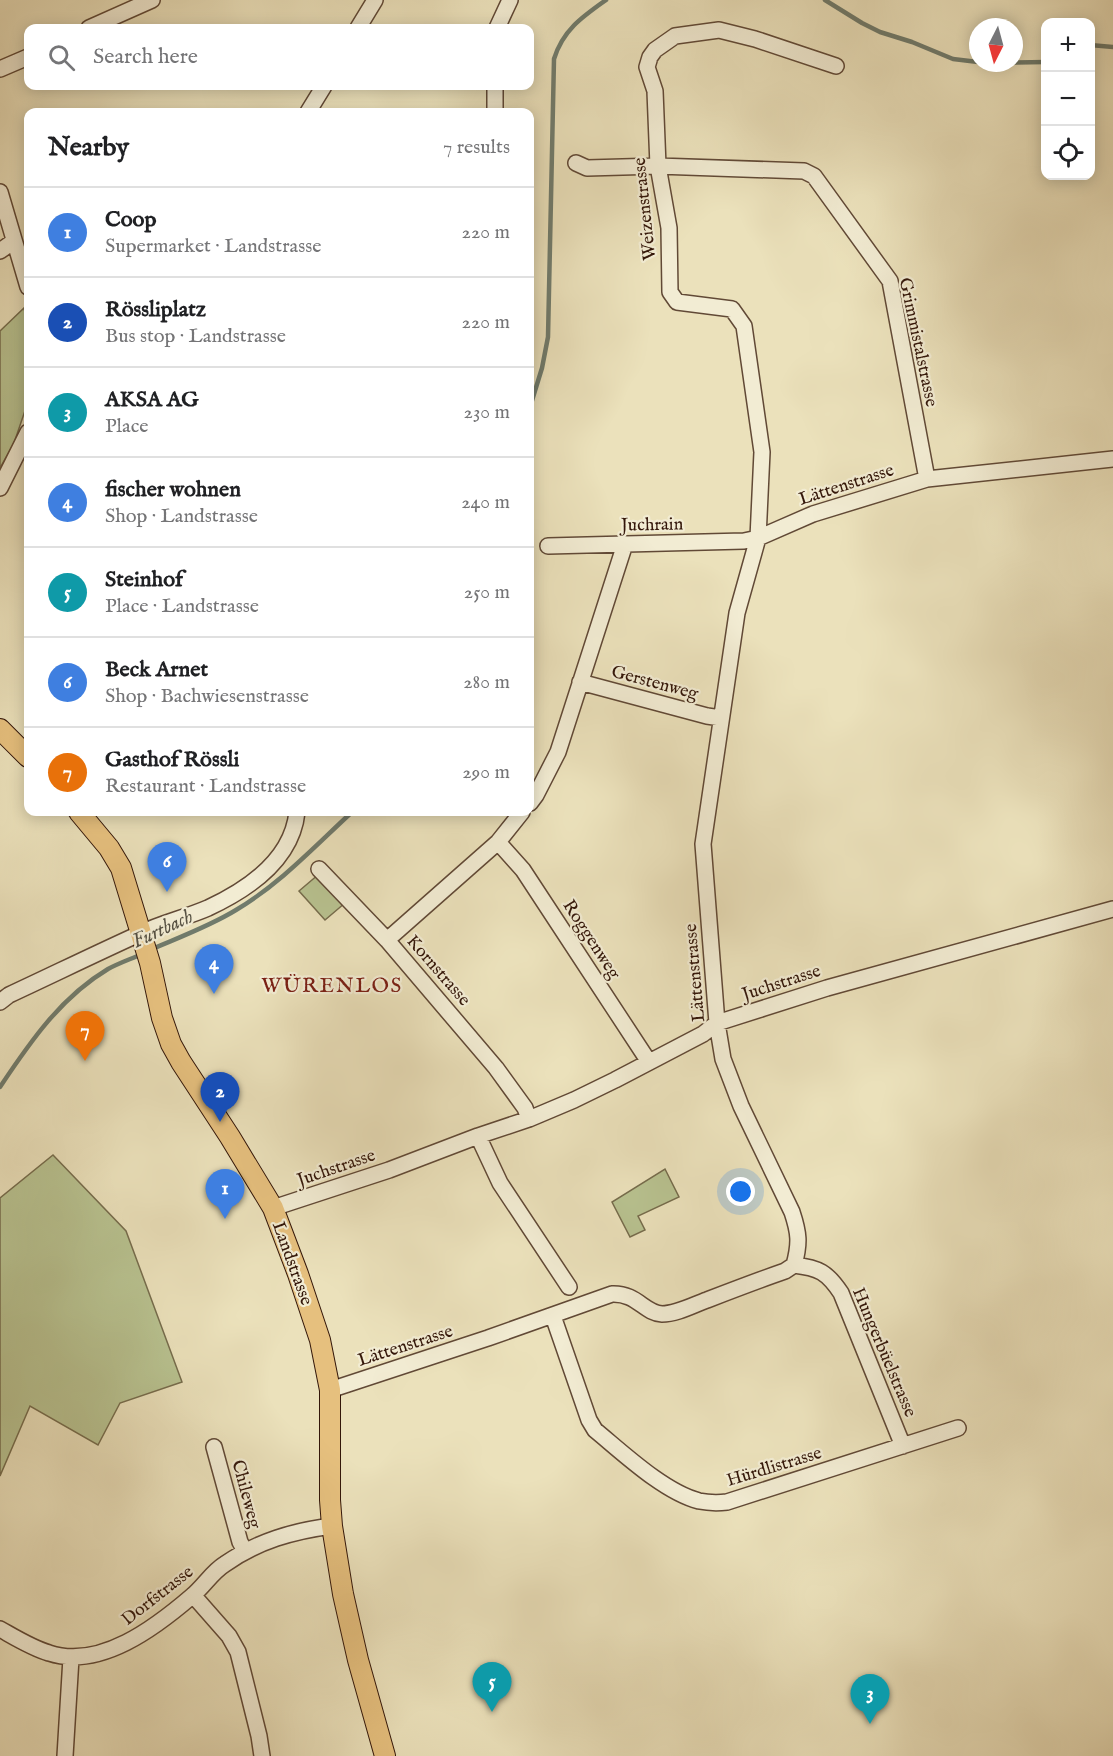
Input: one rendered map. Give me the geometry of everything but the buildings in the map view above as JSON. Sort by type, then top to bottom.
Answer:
[{"type":"main road","points":[[0,729],[24,753]]},
{"type":"main road","name":"Landstrasse","points":[[82,816],[109,848],[121,868],[143,938],[162,1018],[171,1044],[273,1208],[320,1340],[330,1390],[332,1526],[343,1594],[358,1660],[385,1756]]},
{"type":"street","points":[[98,24],[152,0]]},
{"type":"street","points":[[360,24],[375,0]]},
{"type":"street","points":[[499,24],[510,0]]},
{"type":"street","name":"Weizenstrasse","points":[[758,538],[762,452],[744,326],[732,309],[677,302],[670,292],[669,228],[658,166],[655,91],[647,67],[655,50],[675,36],[719,30],[755,39],[836,66]]},
{"type":"street","points":[[0,69],[24,59]]},
{"type":"street","points":[[310,108],[322,90]]},
{"type":"street","points":[[495,90],[495,108]]},
{"type":"street","points":[[576,163],[586,168],[658,166]]},
{"type":"street","name":"Grimmistalstrasse","points":[[658,166],[804,171],[814,176],[890,281],[927,479]]},
{"type":"street","points":[[0,192],[24,273]]},
{"type":"street","points":[[0,251],[14,241]]},
{"type":"street","points":[[0,488],[24,440]]},
{"type":"street","name":"Lättenstrasse","points":[[330,1390],[554,1316],[612,1294],[631,1297],[655,1312],[664,1314],[785,1271],[794,1265],[799,1241],[798,1229],[731,1082],[723,1059],[717,1023],[703,844],[737,614],[758,538],[813,514],[927,479],[1113,459]]},
{"type":"street","name":"Juchrain","points":[[548,546],[744,541],[758,538]]},
{"type":"street","points":[[534,798],[558,752],[625,544]]},
{"type":"street","name":"Gerstenweg","points":[[580,682],[721,718]]},
{"type":"street","points":[[0,1002],[9,995],[123,941],[143,938],[232,895],[261,876],[282,854],[294,830],[296,816]]},
{"type":"street","name":"Kornstrasse","points":[[519,816],[498,842],[387,940],[496,1068],[525,1108],[529,1119]]},
{"type":"street","name":"Roggenweg","points":[[498,842],[523,870],[649,1062]]},
{"type":"street","points":[[319,869],[387,940]]},
{"type":"street","name":"Juchstrasse","points":[[273,1208],[389,1170],[529,1119],[574,1100],[649,1062],[703,1034],[717,1023],[839,984],[1113,909]]},
{"type":"street","points":[[478,1136],[500,1183],[569,1287]]},
{"type":"street","name":"Hungerbüelstrasse","points":[[794,1265],[809,1267],[830,1277],[841,1293],[903,1446]]},
{"type":"street","name":"Hürdlistrasse","points":[[554,1316],[589,1420],[595,1430],[659,1482],[687,1497],[713,1503],[727,1502],[958,1428]]},
{"type":"street","name":"Chileweg","points":[[214,1447],[244,1551]]},
{"type":"street","name":"Dorfstrasse","points":[[0,1629],[49,1653],[71,1658],[107,1650],[129,1642],[154,1626],[193,1595],[222,1565],[244,1551],[303,1530],[332,1526]]},
{"type":"street","points":[[193,1595],[229,1636],[238,1652],[262,1756]]},
{"type":"street","points":[[65,1756],[71,1658]]},
{"type":"green space","points":[[24,308],[24,414],[14,443],[0,468],[0,331]]},
{"type":"green space","points":[[319,874],[345,903],[325,920],[299,891]]},
{"type":"green space","points":[[53,1155],[126,1231],[182,1382],[120,1403],[98,1445],[30,1406],[0,1476],[0,1198]]},
{"type":"green space","points":[[665,1169],[679,1197],[638,1216],[645,1230],[630,1237],[612,1202]]},
{"type":"waterway","name":"Furtbach","points":[[534,394],[548,337],[554,59],[568,32],[581,18],[606,0]]},
{"type":"waterway","name":"Furtbach","points":[[825,0],[880,32],[953,59],[969,61]]},
{"type":"waterway","name":"Furtbach","points":[[1095,45],[1113,47]]},
{"type":"waterway","name":"Furtbach","points":[[1023,62],[1041,62]]},
{"type":"waterway","name":"Furtbach","points":[[152,949],[216,921],[252,900],[297,864],[348,816]]},
{"type":"waterway","name":"Furtbach","points":[[0,1087],[35,1037],[61,1007],[91,980],[108,969],[142,954]]},
{"type":"place","name":"Beck Arnet","points":[[167,892]]},
{"type":"place","name":"fischer wohnen","points":[[214,994]]},
{"type":"place","name":"Gasthof Rössli","points":[[85,1061]]},
{"type":"place","name":"Rössliplatz","points":[[220,1122]]},
{"type":"place","name":"Coop","points":[[225,1219]]},
{"type":"place","name":"Steinhof","points":[[492,1712]]},
{"type":"place","name":"AKSA AG","points":[[870,1724]]},
{"type":"district","name":"WÜRENLOS","points":[[332,985]]}]
